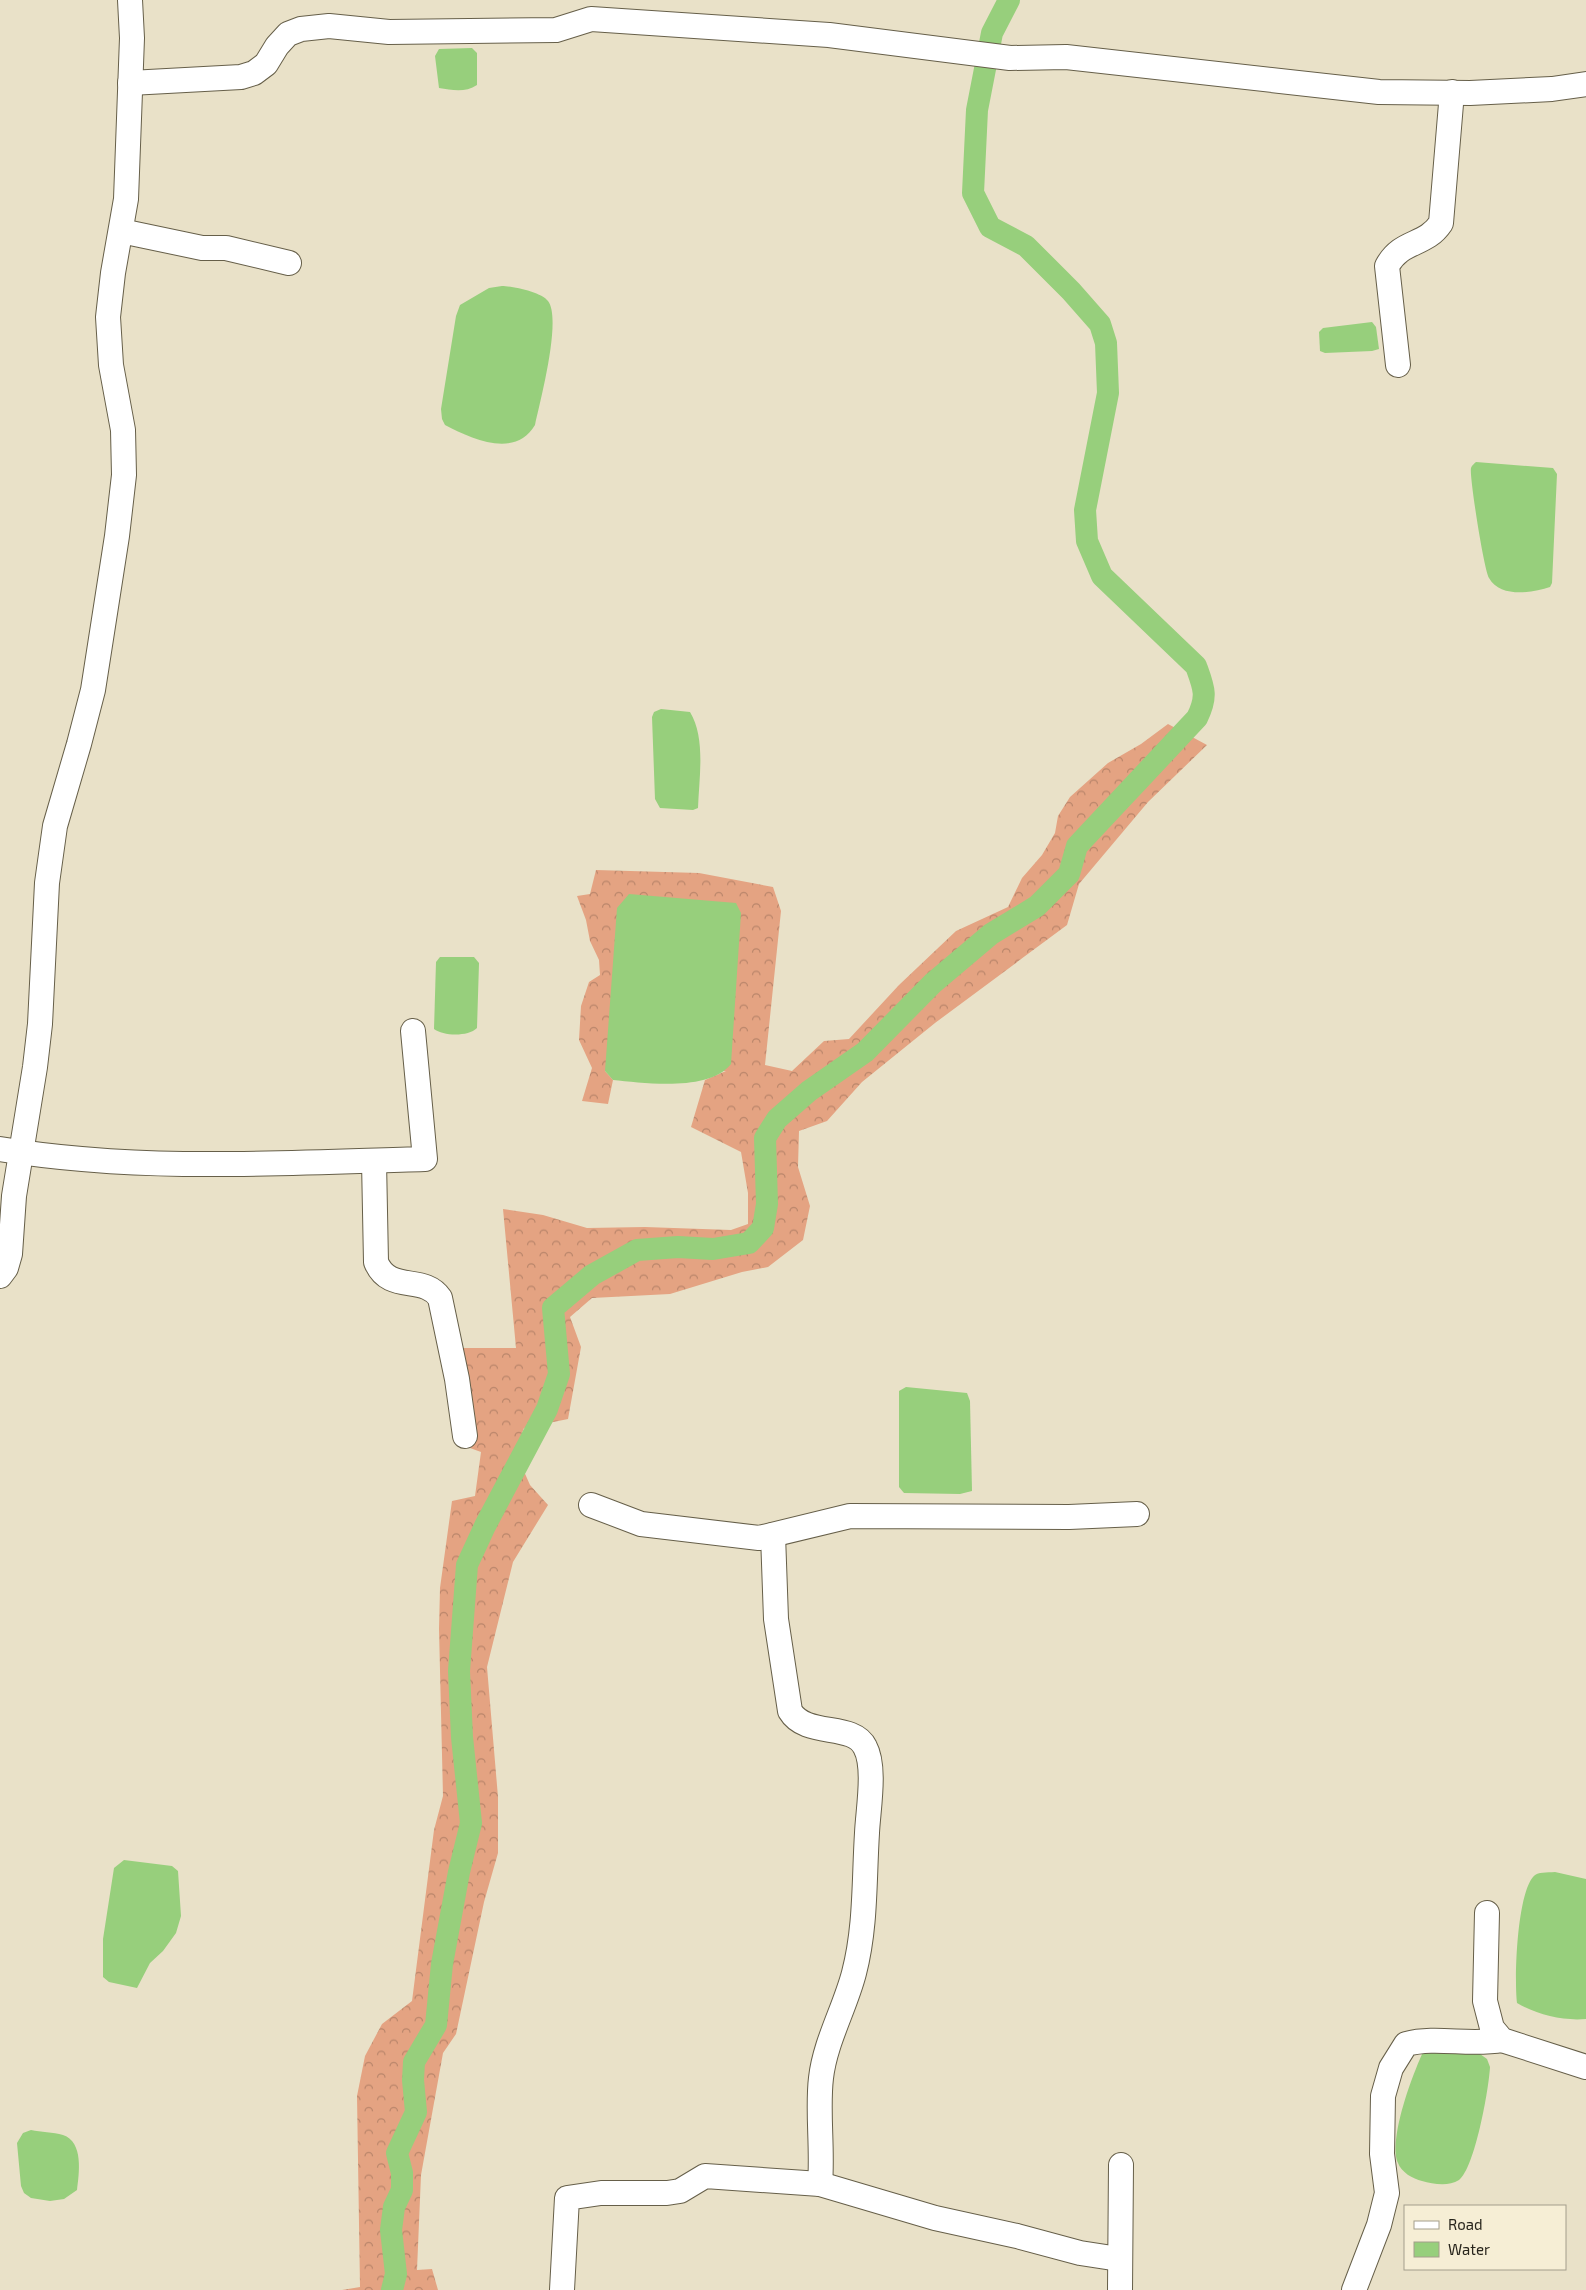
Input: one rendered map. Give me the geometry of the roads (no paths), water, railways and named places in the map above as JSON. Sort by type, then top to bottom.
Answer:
[{"type":"street","points":[[0,1276],[6,1268],[10,1254],[14,1196],[10,1151],[35,1067],[39,1033],[47,883],[55,826],[80,744],[93,690],[117,536],[124,475],[123,430],[111,364],[108,317],[113,273],[126,199],[130,83],[130,0]]},
{"type":"street","points":[[130,83],[241,77],[254,73],[266,64],[277,46],[288,34],[300,29],[329,26],[389,32],[556,30],[591,19],[829,35],[898,42],[968,54],[1010,58],[1066,57],[1379,92],[1552,89],[1586,84]]},
{"type":"street","points":[[1398,365],[1387,266],[1393,255],[1407,245],[1427,238],[1434,233],[1441,223],[1452,92]]},
{"type":"street","points":[[121,231],[202,248],[226,248],[289,263]]},
{"type":"street","points":[[10,1151],[122,1164],[158,1165],[425,1159],[413,1031]]},
{"type":"street","points":[[374,1160],[376,1262],[380,1272],[389,1279],[430,1288],[440,1298],[457,1379],[465,1436]]},
{"type":"street","points":[[591,1505],[641,1524],[759,1538],[850,1516],[1060,1517],[1137,1514]]},
{"type":"street","points":[[773,1535],[776,1620],[790,1711],[795,1719],[806,1725],[858,1738],[865,1745],[869,1756],[870,1778],[864,1906],[860,1945],[854,1974],[825,2057],[821,2078],[822,2160],[820,2184]]},
{"type":"street","points":[[1487,1913],[1485,2001],[1492,2028],[1502,2040]]},
{"type":"street","points":[[1354,2290],[1380,2225],[1387,2193],[1382,2154],[1383,2096],[1390,2068],[1406,2044],[1423,2040],[1467,2043],[1502,2040],[1586,2067]]},
{"type":"street","points":[[1120,2290],[1121,2166]]},
{"type":"street","points":[[562,2290],[567,2198],[601,2193],[667,2193],[680,2190],[705,2176],[820,2184],[935,2218],[1080,2252],[1119,2259]]},
{"type":"water","points":[[472,48],[477,53],[477,85],[463,90],[439,88],[435,56],[439,49]]},
{"type":"water","points":[[502,286],[526,290],[545,298],[552,311],[553,325],[549,361],[535,425],[526,435],[516,441],[505,444],[480,440],[445,425],[441,409],[456,316],[460,305],[489,288]]},
{"type":"water","points":[[1372,322],[1376,327],[1379,349],[1325,353],[1320,351],[1319,332],[1323,328]]},
{"type":"water","points":[[1476,462],[1553,468],[1557,474],[1552,583],[1550,587],[1526,592],[1508,591],[1501,589],[1489,578],[1472,487],[1471,468]]},
{"type":"water","points":[[661,709],[690,712],[695,722],[700,746],[700,771],[698,808],[693,810],[660,808],[655,799],[652,717],[654,712]]},
{"type":"water","points":[[629,894],[736,903],[741,913],[731,1064],[721,1073],[708,1079],[692,1082],[659,1084],[613,1080],[605,1071],[617,908]]},
{"type":"water","points":[[440,957],[474,957],[479,963],[477,1028],[473,1031],[455,1034],[443,1033],[434,1029],[436,962]]},
{"type":"water","points":[[906,1387],[967,1393],[970,1401],[972,1491],[960,1494],[904,1493],[899,1487],[899,1391]]},
{"type":"water","points":[[124,1860],[172,1866],[178,1871],[181,1916],[176,1933],[163,1951],[150,1963],[137,1988],[109,1982],[103,1977],[103,1939],[114,1868]]},
{"type":"water","points":[[1555,1872],[1586,1879],[1586,2019],[1550,2016],[1533,2011],[1517,2003],[1518,1938],[1523,1901],[1535,1875]]},
{"type":"water","points":[[1473,2049],[1487,2059],[1490,2067],[1484,2109],[1476,2145],[1465,2173],[1459,2180],[1445,2184],[1415,2179],[1408,2175],[1398,2163],[1396,2138],[1408,2090],[1424,2050]]},
{"type":"water","points":[[31,2130],[63,2135],[74,2144],[79,2159],[77,2190],[64,2199],[50,2201],[31,2198],[24,2193],[21,2186],[17,2143],[23,2133]]},
{"type":"waterway","points":[[392,2290],[396,2274],[391,2230],[394,2207],[402,2190],[402,2173],[397,2153],[416,2112],[413,2080],[414,2062],[436,2025],[442,1964],[459,1872],[471,1823],[462,1737],[459,1671],[467,1565],[485,1526],[547,1409],[559,1374],[553,1308],[592,1275],[637,1250],[678,1247],[713,1249],[749,1243],[763,1228],[767,1204],[765,1138],[777,1119],[809,1091],[865,1052],[933,983],[991,934],[1037,906],[1069,874],[1077,846],[1197,718],[1203,704],[1203,686],[1196,666],[1102,576],[1087,541],[1085,510],[1108,393],[1106,343],[1100,324],[1071,291],[1026,246],[990,227],[973,193],[977,110],[992,33],[1009,0]]}]
